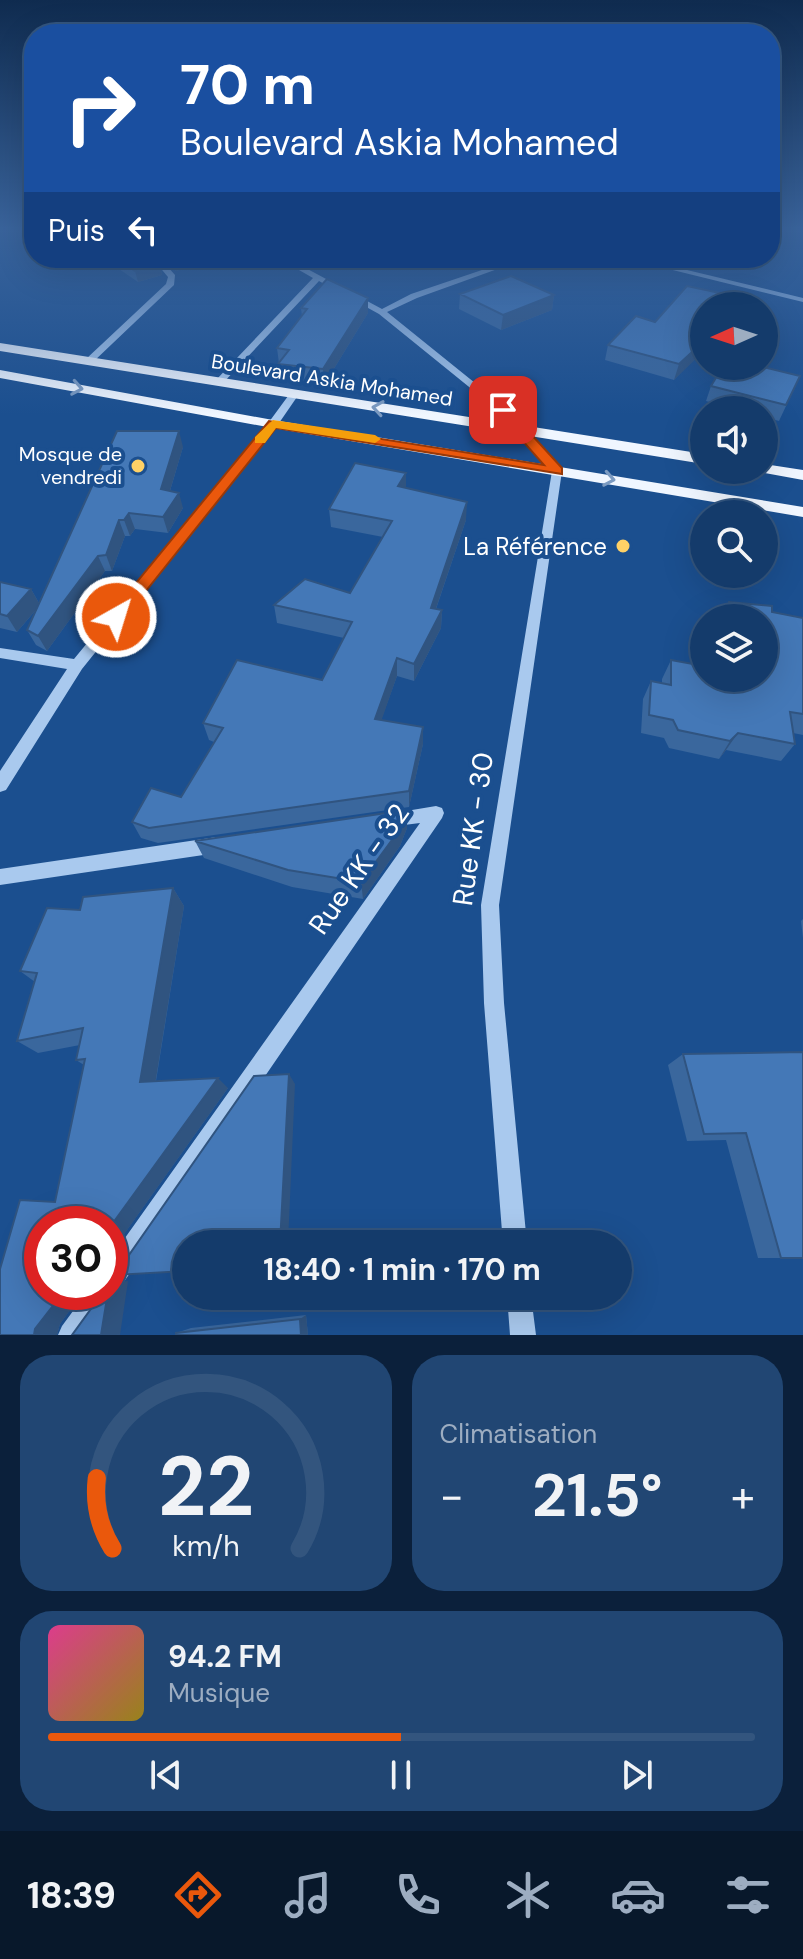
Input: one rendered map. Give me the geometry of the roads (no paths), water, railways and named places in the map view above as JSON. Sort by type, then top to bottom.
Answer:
[{"type":"main road","name":"Boulevard Askia Mohamed","points":[[0,347],[690,457]]},
{"type":"main road","points":[[0,374],[273,424],[803,512]]},
{"type":"main road","points":[[778,471],[803,475]]},
{"type":"street","points":[[89,361],[164,290]]},
{"type":"street","points":[[219,382],[305,290]]},
{"type":"street","points":[[342,290],[382,312],[503,410],[557,471]]},
{"type":"street","points":[[382,312],[430,290]]},
{"type":"street","points":[[763,290],[803,300]]},
{"type":"street","points":[[0,785],[77,665],[294,394]]},
{"type":"street","name":"Rue KK - 30","points":[[514,1230],[494,1003],[490,905],[557,471]]},
{"type":"street","points":[[0,653],[77,665]]},
{"type":"street","name":"Rue KK - 32","points":[[128,1254],[436,813],[373,822]]},
{"type":"street","points":[[0,877],[233,843]]},
{"type":"street","points":[[71,1335],[89,1310]]},
{"type":"street","points":[[520,1310],[523,1335]]},
{"type":"place","name":"Mosque de vendredi","points":[[138,466]]},
{"type":"place","name":"La Référence","points":[[623,546]]}]
